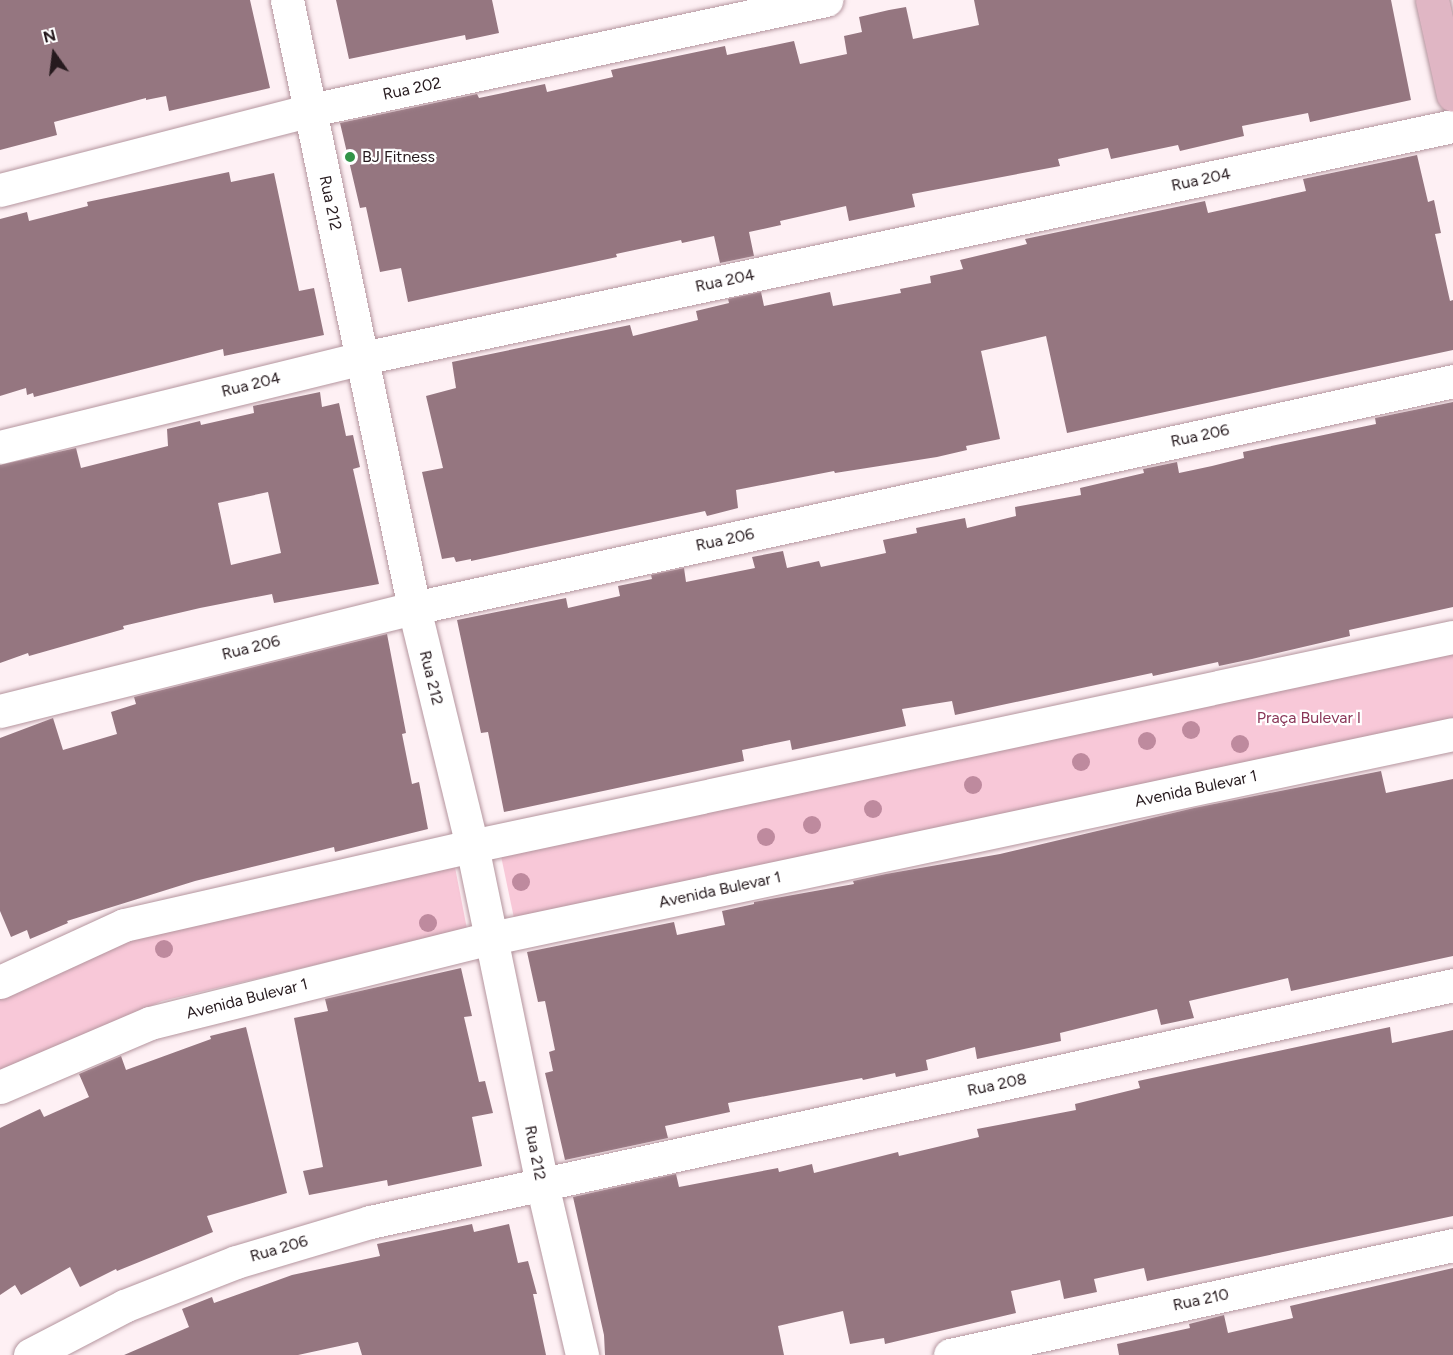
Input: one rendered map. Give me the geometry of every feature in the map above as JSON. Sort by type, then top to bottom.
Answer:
[{"type":"main road","points":[[1432,0],[1453,95]]},
{"type":"street","name":"Rua 212","points":[[287,0],[414,608],[472,846],[542,1184],[582,1355]]},
{"type":"street","name":"Rua 202","points":[[0,190],[311,111],[826,0]]},
{"type":"street","name":"Rua 204","points":[[0,447],[363,358],[1453,126]]},
{"type":"street","name":"Rua 206","points":[[0,711],[414,608],[1453,381]]},
{"type":"street","points":[[0,982],[124,925],[472,846],[1453,637]]},
{"type":"street","name":"Avenida Bulevar 1","points":[[0,1087],[150,1023],[492,938],[1453,734]]},
{"type":"street","name":"Rua 208","points":[[542,1184],[1453,985]]},
{"type":"street","name":"Rua 206","points":[[30,1355],[124,1306],[236,1262],[370,1222],[542,1184]]},
{"type":"street","name":"Rua 210","points":[[950,1355],[1453,1245]]},
{"type":"green space","name":"Praça Bulevar I","points":[[1453,653],[1453,718],[514,918],[501,856]]},
{"type":"green space","points":[[454,862],[467,929],[162,1001],[0,1073],[0,998],[132,938]]},
{"type":"building","points":[[0,0],[250,0],[270,88],[169,111],[166,96],[146,100],[146,98],[54,122],[57,135],[0,150]]},
{"type":"building","points":[[336,0],[492,0],[499,33],[466,40],[465,35],[349,59]]},
{"type":"building","points":[[974,0],[1391,0],[1411,100],[1310,122],[1308,113],[1242,126],[1244,136],[1180,151],[1178,145],[1111,159],[1108,148],[1058,159],[1060,166],[912,194],[915,207],[849,221],[846,206],[780,221],[781,225],[749,232],[754,256],[720,263],[714,236],[682,243],[681,240],[616,254],[617,257],[408,302],[401,268],[380,272],[366,207],[360,208],[340,123],[477,94],[479,98],[545,84],[547,92],[613,77],[611,70],[725,46],[727,55],[794,41],[800,64],[847,54],[844,36],[862,32],[859,17],[889,10],[906,7],[913,39],[979,25]]},
{"type":"building","points":[[1417,155],[1428,202],[1434,200],[1441,233],[1435,234],[1450,301],[1453,300],[1453,350],[1067,433],[1046,336],[981,351],[1000,439],[966,446],[967,450],[937,457],[835,473],[834,471],[736,490],[738,508],[707,516],[705,511],[471,561],[471,559],[456,562],[454,557],[442,559],[422,472],[443,468],[426,396],[456,388],[452,362],[630,325],[633,336],[698,320],[696,311],[729,303],[728,299],[761,292],[764,306],[830,292],[833,306],[901,293],[900,289],[931,283],[930,276],[963,269],[960,260],[1027,244],[1025,239],[1205,201],[1208,213],[1306,191],[1303,179]]},
{"type":"building","points":[[229,172],[231,182],[274,173],[299,291],[314,288],[324,335],[224,356],[223,349],[34,397],[33,393],[27,395],[26,388],[0,396],[0,219],[27,212],[29,221],[88,206],[87,202]]},
{"type":"building","points":[[320,392],[322,407],[339,403],[346,436],[353,435],[360,467],[353,469],[379,584],[274,603],[272,594],[200,608],[123,626],[124,629],[29,656],[28,653],[0,663],[0,465],[76,448],[81,468],[168,446],[167,429],[200,421],[201,425],[254,413],[253,406]],"holes":[[[268,492],[281,553],[231,565],[218,503]]]},
{"type":"building","points":[[1453,402],[1453,607],[1349,630],[1350,636],[1252,659],[1219,666],[1218,662],[1153,676],[1152,673],[955,715],[952,701],[902,709],[906,726],[792,750],[790,740],[742,750],[744,761],[504,812],[488,732],[481,733],[457,620],[566,598],[568,608],[620,596],[618,586],[652,579],[651,575],[684,568],[686,582],[755,568],[752,557],[783,551],[787,568],[819,561],[821,567],[886,553],[883,540],[917,533],[916,528],[965,518],[967,528],[1016,516],[1015,507],[1081,495],[1080,488],[1144,473],[1143,469],[1177,462],[1179,473],[1212,466],[1244,458],[1243,452],[1376,424],[1375,418]]},
{"type":"building","points":[[387,634],[406,733],[402,734],[412,784],[419,782],[428,829],[335,852],[334,847],[195,881],[67,921],[68,923],[30,939],[27,930],[11,937],[0,911],[0,738],[53,718],[63,750],[117,734],[111,712],[136,704],[134,697]]},
{"type":"building","points":[[1381,771],[1386,793],[1453,779],[1453,956],[1291,991],[1288,978],[1189,1001],[1194,1018],[1161,1025],[1157,1009],[1060,1033],[1061,1041],[977,1059],[975,1047],[926,1060],[928,1070],[896,1077],[895,1073],[863,1080],[862,1078],[728,1103],[730,1112],[665,1126],[668,1138],[565,1160],[545,1073],[553,1071],[549,1052],[555,1050],[545,1001],[538,1002],[527,952],[674,922],[677,935],[725,925],[722,911],[754,904],[754,902],[854,884],[853,881],[886,874],[1000,854],[1194,808]]},
{"type":"building","points":[[461,968],[472,1016],[464,1017],[479,1082],[485,1081],[493,1113],[472,1117],[482,1166],[388,1186],[387,1180],[309,1195],[303,1171],[323,1167],[294,1018],[328,1011],[325,999]]},
{"type":"building","points":[[246,1027],[287,1193],[207,1216],[213,1232],[117,1271],[116,1269],[80,1287],[70,1267],[21,1295],[15,1285],[0,1295],[0,1128],[40,1109],[44,1117],[89,1097],[79,1074],[121,1056],[126,1070],[211,1039],[210,1036]]},
{"type":"building","points":[[1390,1027],[1392,1043],[1453,1030],[1453,1216],[1147,1281],[1144,1268],[1094,1279],[1097,1292],[1064,1299],[1060,1280],[1011,1291],[1016,1313],[885,1344],[884,1338],[850,1344],[843,1311],[778,1326],[784,1355],[605,1355],[604,1335],[573,1197],[676,1174],[679,1187],[778,1168],[779,1172],[812,1164],[814,1173],[898,1152],[899,1156],[979,1137],[977,1129],[1076,1110],[1075,1104],[1140,1088],[1138,1081]]},
{"type":"building","points":[[472,1224],[474,1232],[509,1224],[518,1263],[528,1261],[537,1294],[533,1294],[546,1355],[362,1355],[358,1342],[298,1355],[124,1355],[189,1327],[182,1309],[212,1297],[214,1303],[292,1275],[380,1256],[377,1244]]},
{"type":"building","points":[[1453,1268],[1453,1355],[1119,1355],[1117,1344],[1190,1328],[1189,1324],[1224,1315],[1228,1333],[1293,1318],[1290,1306]]},
{"type":"place","name":"BJ Fitness","points":[[350,157]]}]
